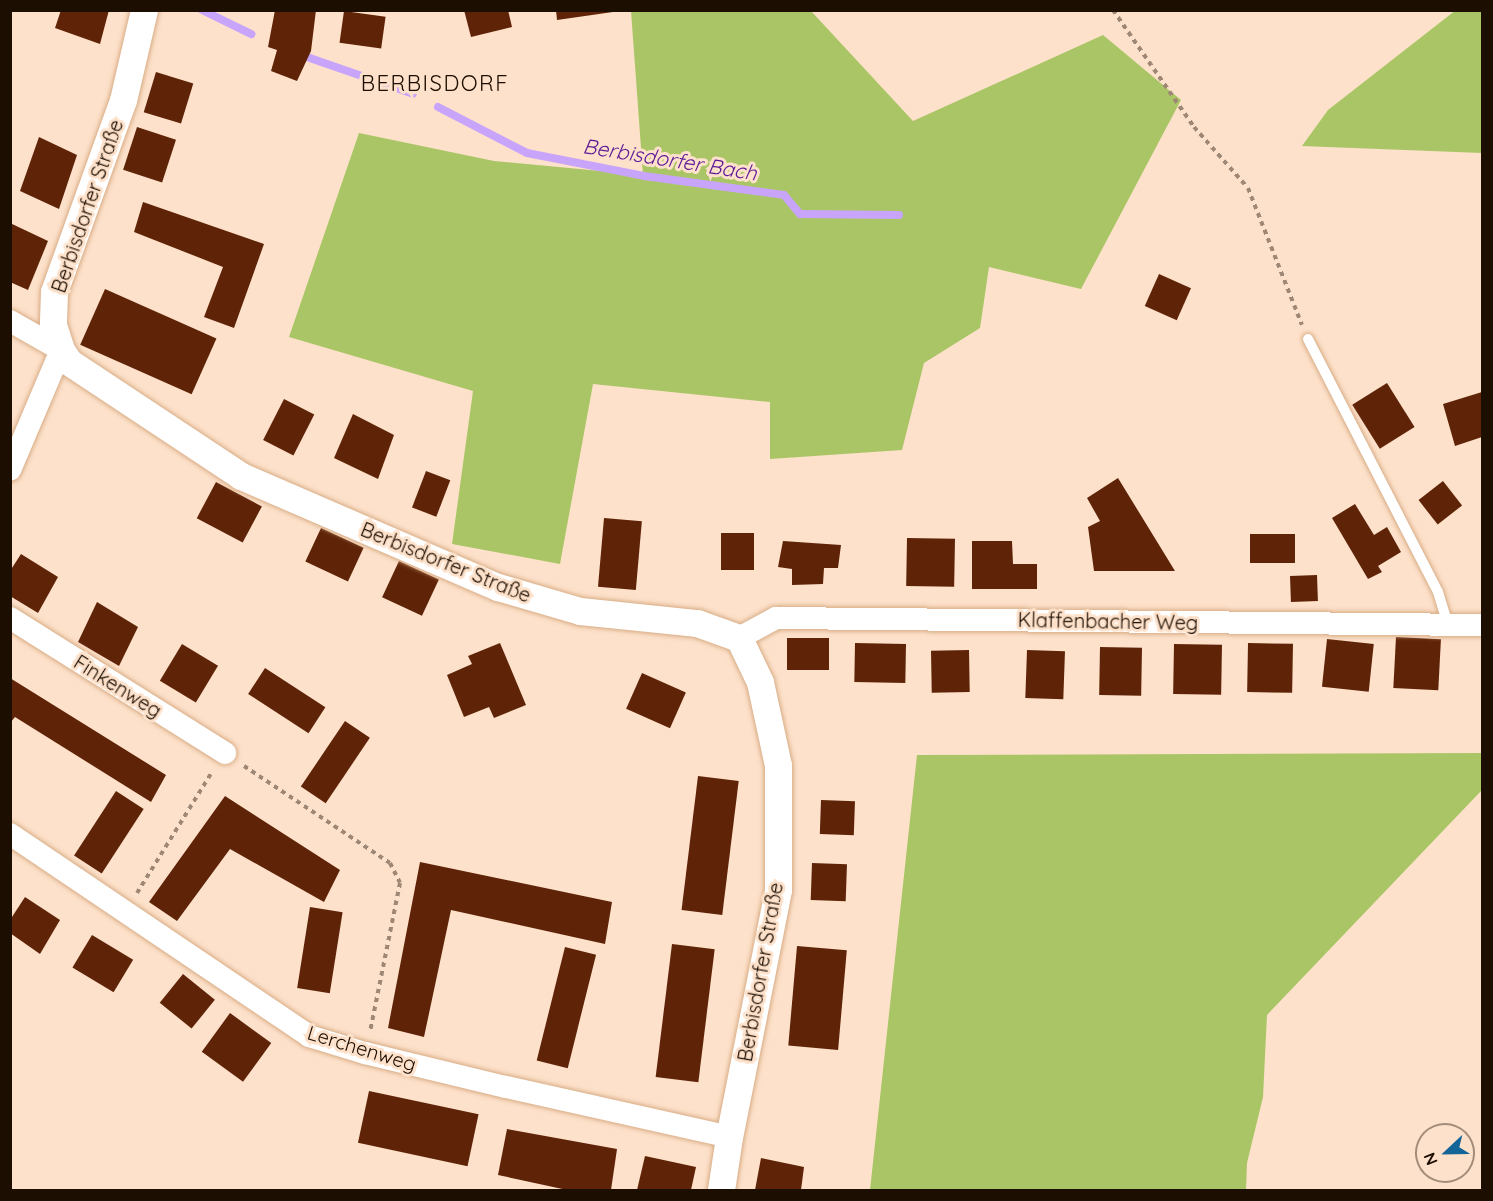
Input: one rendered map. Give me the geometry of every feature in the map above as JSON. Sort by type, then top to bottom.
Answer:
[{"type":"street","name":"Berbisdorfer Straße","points":[[144,10],[123,100],[54,292],[53,326],[61,350],[69,362],[84,375],[241,476],[487,582],[580,611],[697,623],[739,638],[760,682],[778,765],[778,890],[729,1137],[721,1191]]},
{"type":"street","points":[[10,321],[61,350],[10,470]]},
{"type":"street","name":"Finkenweg","points":[[10,618],[225,753]]},
{"type":"street","name":"Klaffenbacher Weg","points":[[739,638],[776,618],[1482,626]]},
{"type":"street","name":"Lerchenweg","points":[[10,834],[309,1036],[365,1053],[729,1137]]},
{"type":"lane","points":[[1308,339],[1438,592],[1448,626]]},
{"type":"path","points":[[1113,10],[1194,127],[1248,188],[1308,339]]},
{"type":"path","points":[[124,913],[225,753],[390,863],[400,883],[365,1053]]},
{"type":"green space","points":[[1456,10],[1482,11],[1482,153],[1302,146],[1328,110]]},
{"type":"green space","points":[[631,11],[811,11],[913,121],[1103,35],[1181,100],[1081,289],[989,267],[980,328],[924,363],[902,450],[770,459],[770,402],[593,384],[560,564],[452,544],[473,391],[289,337],[359,133],[494,161],[643,175]]},
{"type":"green space","points":[[1482,753],[1482,790],[1267,1015],[1263,1097],[1247,1163],[1246,1190],[870,1190],[917,755]]},
{"type":"building","points":[[61,10],[109,10],[100,44],[55,28]]},
{"type":"building","points":[[275,10],[316,10],[311,51],[297,81],[271,71],[277,50],[268,47]]},
{"type":"building","points":[[464,10],[508,10],[512,27],[471,37]]},
{"type":"building","points":[[556,10],[613,10],[613,12],[557,20]]},
{"type":"building","points":[[344,11],[386,17],[381,49],[340,43]]},
{"type":"building","points":[[156,72],[193,83],[181,124],[144,112]]},
{"type":"building","points":[[137,127],[176,140],[162,182],[123,170]]},
{"type":"building","points":[[39,137],[77,155],[59,209],[20,191]]},
{"type":"building","points":[[143,202],[264,244],[234,328],[204,317],[223,267],[134,232]]},
{"type":"building","points":[[10,223],[48,241],[28,290],[10,282]]},
{"type":"building","points":[[1159,274],[1191,288],[1177,320],[1145,306]]},
{"type":"building","points":[[105,289],[216,339],[192,394],[80,345]]},
{"type":"building","points":[[1387,383],[1415,427],[1380,449],[1352,405]]},
{"type":"building","points":[[1482,392],[1482,437],[1455,446],[1443,404]]},
{"type":"building","points":[[284,399],[314,414],[293,455],[263,440]]},
{"type":"building","points":[[353,414],[394,435],[378,479],[334,458]]},
{"type":"building","points":[[426,471],[450,480],[436,517],[412,507]]},
{"type":"building","points":[[1118,478],[1175,571],[1094,571],[1088,527],[1100,521],[1087,498]]},
{"type":"building","points":[[1443,481],[1462,505],[1438,525],[1419,500]]},
{"type":"building","points":[[216,482],[262,506],[243,543],[197,518]]},
{"type":"building","points":[[1355,504],[1374,535],[1387,527],[1401,552],[1378,566],[1382,572],[1368,579],[1332,518]]},
{"type":"building","points":[[604,518],[642,521],[636,590],[598,587]]},
{"type":"building","points":[[321,528],[364,548],[348,581],[305,562]]},
{"type":"building","points":[[721,533],[754,533],[754,570],[721,570]]},
{"type":"building","points":[[1250,534],[1295,534],[1295,563],[1250,563]]},
{"type":"building","points":[[907,538],[955,539],[954,587],[906,586]]},
{"type":"building","points":[[783,541],[841,545],[838,568],[824,568],[823,584],[792,585],[792,569],[778,567]]},
{"type":"building","points":[[972,541],[1012,541],[1013,564],[1037,564],[1037,589],[972,589]]},
{"type":"building","points":[[21,554],[58,577],[38,613],[10,596],[10,571]]},
{"type":"building","points":[[399,561],[439,580],[422,616],[382,597]]},
{"type":"building","points":[[1317,575],[1318,601],[1291,602],[1290,576]]},
{"type":"building","points":[[97,602],[138,627],[119,666],[78,642]]},
{"type":"building","points":[[1396,637],[1441,639],[1438,690],[1393,688]]},
{"type":"building","points":[[787,638],[829,638],[829,670],[787,670]]},
{"type":"building","points":[[1327,639],[1374,644],[1369,692],[1322,687]]},
{"type":"building","points":[[500,643],[526,705],[494,718],[489,707],[464,717],[447,675],[472,664],[468,656]]},
{"type":"building","points":[[855,643],[906,644],[905,683],[854,682]]},
{"type":"building","points":[[1248,643],[1293,644],[1292,693],[1247,692]]},
{"type":"building","points":[[182,644],[218,666],[196,702],[160,681]]},
{"type":"building","points":[[1174,644],[1222,645],[1221,695],[1173,694]]},
{"type":"building","points":[[1100,647],[1142,648],[1141,696],[1099,695]]},
{"type":"building","points":[[969,650],[970,692],[932,693],[931,651]]},
{"type":"building","points":[[1027,650],[1065,651],[1063,699],[1025,698]]},
{"type":"building","points":[[265,668],[325,707],[309,733],[248,694]]},
{"type":"building","points":[[642,673],[686,693],[670,728],[626,709]]},
{"type":"building","points":[[10,678],[166,775],[151,802],[15,717],[10,723]]},
{"type":"building","points":[[345,721],[370,738],[326,803],[301,786]]},
{"type":"building","points":[[698,776],[739,781],[722,915],[682,910]]},
{"type":"building","points":[[116,791],[144,809],[102,874],[74,856]]},
{"type":"building","points":[[225,796],[340,870],[324,902],[230,849],[177,921],[149,902]]},
{"type":"building","points":[[821,800],[855,801],[854,835],[820,834]]},
{"type":"building","points":[[420,862],[612,902],[605,944],[451,910],[424,1037],[388,1028]]},
{"type":"building","points":[[812,863],[847,864],[846,901],[811,900]]},
{"type":"building","points":[[25,897],[60,920],[40,954],[10,933],[10,920]]},
{"type":"building","points":[[310,907],[343,912],[330,993],[297,988]]},
{"type":"building","points":[[92,935],[133,960],[114,992],[72,968]]},
{"type":"building","points":[[672,944],[715,949],[698,1082],[656,1077]]},
{"type":"building","points":[[797,946],[847,950],[838,1050],[788,1046]]},
{"type":"building","points":[[565,947],[596,955],[568,1068],[537,1061]]},
{"type":"building","points":[[183,974],[215,1000],[192,1029],[160,1003]]},
{"type":"building","points":[[230,1013],[271,1043],[243,1082],[202,1052]]},
{"type":"building","points":[[369,1091],[479,1114],[468,1166],[358,1143]]},
{"type":"building","points":[[507,1129],[617,1149],[611,1190],[567,1190],[498,1175]]},
{"type":"building","points":[[645,1156],[696,1167],[691,1190],[637,1190]]},
{"type":"building","points":[[761,1158],[804,1167],[801,1190],[755,1190]]},
{"type":"waterway","name":"Berbisdorfer Bach","points":[[202,10],[251,34]]},
{"type":"waterway","name":"Berbisdorfer Bach","points":[[307,57],[413,94]]},
{"type":"waterway","name":"Berbisdorfer Bach","points":[[438,107],[527,153],[644,176],[784,195],[800,214],[899,215]]},
{"type":"district","name":"BERBISDORF","points":[[435,84]]}]
